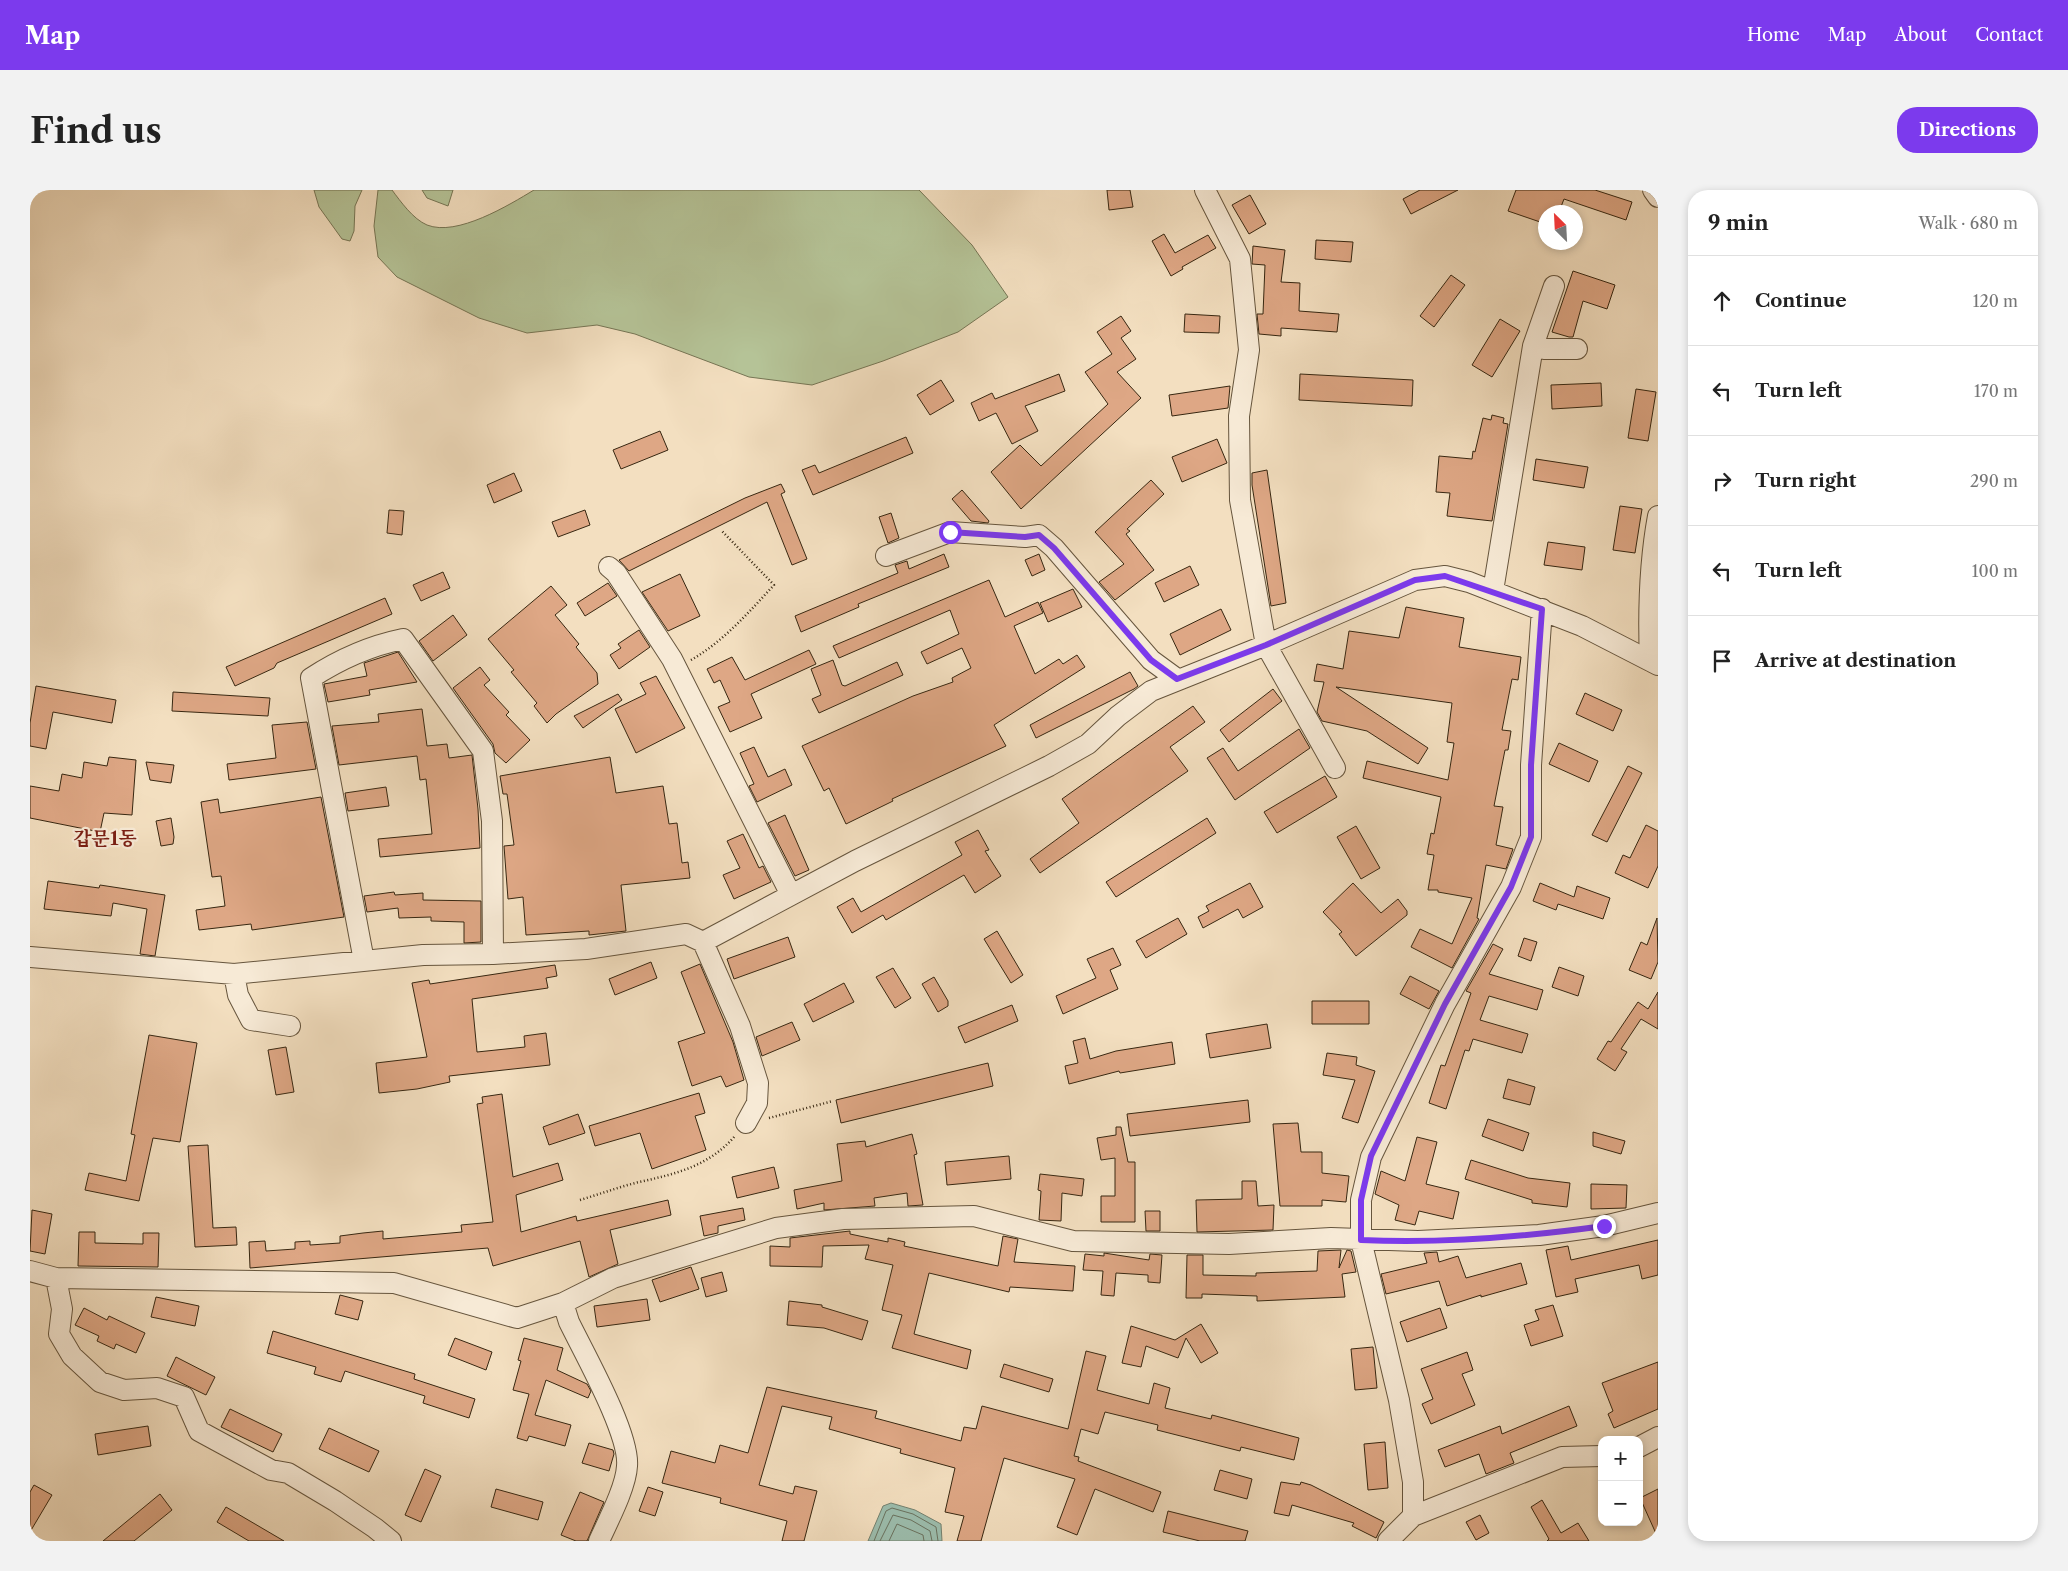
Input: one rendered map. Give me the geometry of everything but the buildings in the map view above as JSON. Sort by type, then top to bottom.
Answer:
[{"type":"street","points":[[1205,190],[1240,259],[1249,350],[1239,416],[1240,500],[1266,645],[1335,768]]},
{"type":"street","points":[[1652,190],[1658,197]]},
{"type":"street","points":[[1493,591],[1533,346],[1554,286]]},
{"type":"street","points":[[1533,346],[1544,349],[1577,349]]},
{"type":"street","points":[[1654,663],[1648,608],[1651,557],[1658,516]]},
{"type":"street","points":[[886,556],[950,532],[1025,537],[1039,535],[1054,548],[1151,660],[1177,679]]},
{"type":"street","points":[[609,567],[616,573],[677,668],[791,895]]},
{"type":"street","points":[[703,942],[791,895],[1088,744],[1118,716],[1151,691],[1266,645],[1415,580],[1445,576],[1493,591],[1582,626],[1654,663]]},
{"type":"street","points":[[1413,1516],[1413,1482],[1399,1400],[1361,1240],[1361,1200],[1371,1156],[1445,1004],[1511,887],[1531,837],[1531,765],[1542,609]]},
{"type":"street","points":[[364,961],[311,678],[335,662],[376,645],[403,639],[483,751],[492,821],[493,954]]},
{"type":"street","points":[[30,957],[234,974],[423,955],[493,954],[586,949],[686,934],[703,942],[740,1026],[758,1083],[757,1103],[746,1123]]},
{"type":"street","points":[[234,974],[238,995],[252,1020],[290,1026]]},
{"type":"street","points":[[30,1271],[56,1278],[394,1283],[517,1318],[563,1303],[613,1278],[776,1228],[843,1219],[974,1216],[1073,1241],[1229,1244],[1331,1238],[1418,1240],[1539,1235],[1604,1226],[1658,1213]]},
{"type":"street","points":[[56,1278],[62,1309],[59,1334],[72,1356],[100,1382],[124,1390],[157,1388],[184,1397],[199,1431],[271,1470],[288,1473],[304,1482],[359,1517],[391,1541]]},
{"type":"street","points":[[563,1303],[569,1322],[623,1436],[628,1466],[617,1500],[599,1541]]},
{"type":"street","points":[[1643,1445],[1658,1438]]},
{"type":"street","points":[[1388,1541],[1413,1516],[1562,1457],[1598,1456]]},
{"type":"path","points":[[677,668],[705,652],[740,621],[774,585],[721,530]]},
{"type":"path","points":[[580,1200],[639,1182],[673,1176],[695,1167],[731,1140],[746,1123],[832,1101]]},
{"type":"shaded area","points":[[314,190],[362,190],[355,206],[354,231],[350,241],[342,239],[319,207]]},
{"type":"shaded area","points":[[378,190],[392,190],[417,219],[427,225],[439,228],[453,227],[482,218],[534,190],[919,190],[972,245],[1008,297],[958,332],[883,361],[812,385],[749,377],[635,334],[597,325],[527,333],[479,318],[397,277],[378,257],[374,226]]},
{"type":"shaded area","points":[[422,190],[453,190],[448,206],[427,198]]},
{"type":"water","points":[[891,1503],[915,1510],[941,1524],[942,1541],[868,1541],[883,1506]]},
{"type":"district","name":"갑문1동","points":[[105,838]]},
{"type":"route","points":[[950,532],[1025,537],[1039,535],[1054,548],[1151,660],[1177,679],[1266,645],[1382,592],[1415,580],[1445,576],[1469,582],[1542,609],[1531,765],[1531,837],[1511,887],[1445,1004],[1371,1156],[1361,1200],[1361,1240],[1418,1240],[1539,1235],[1604,1226]]}]
